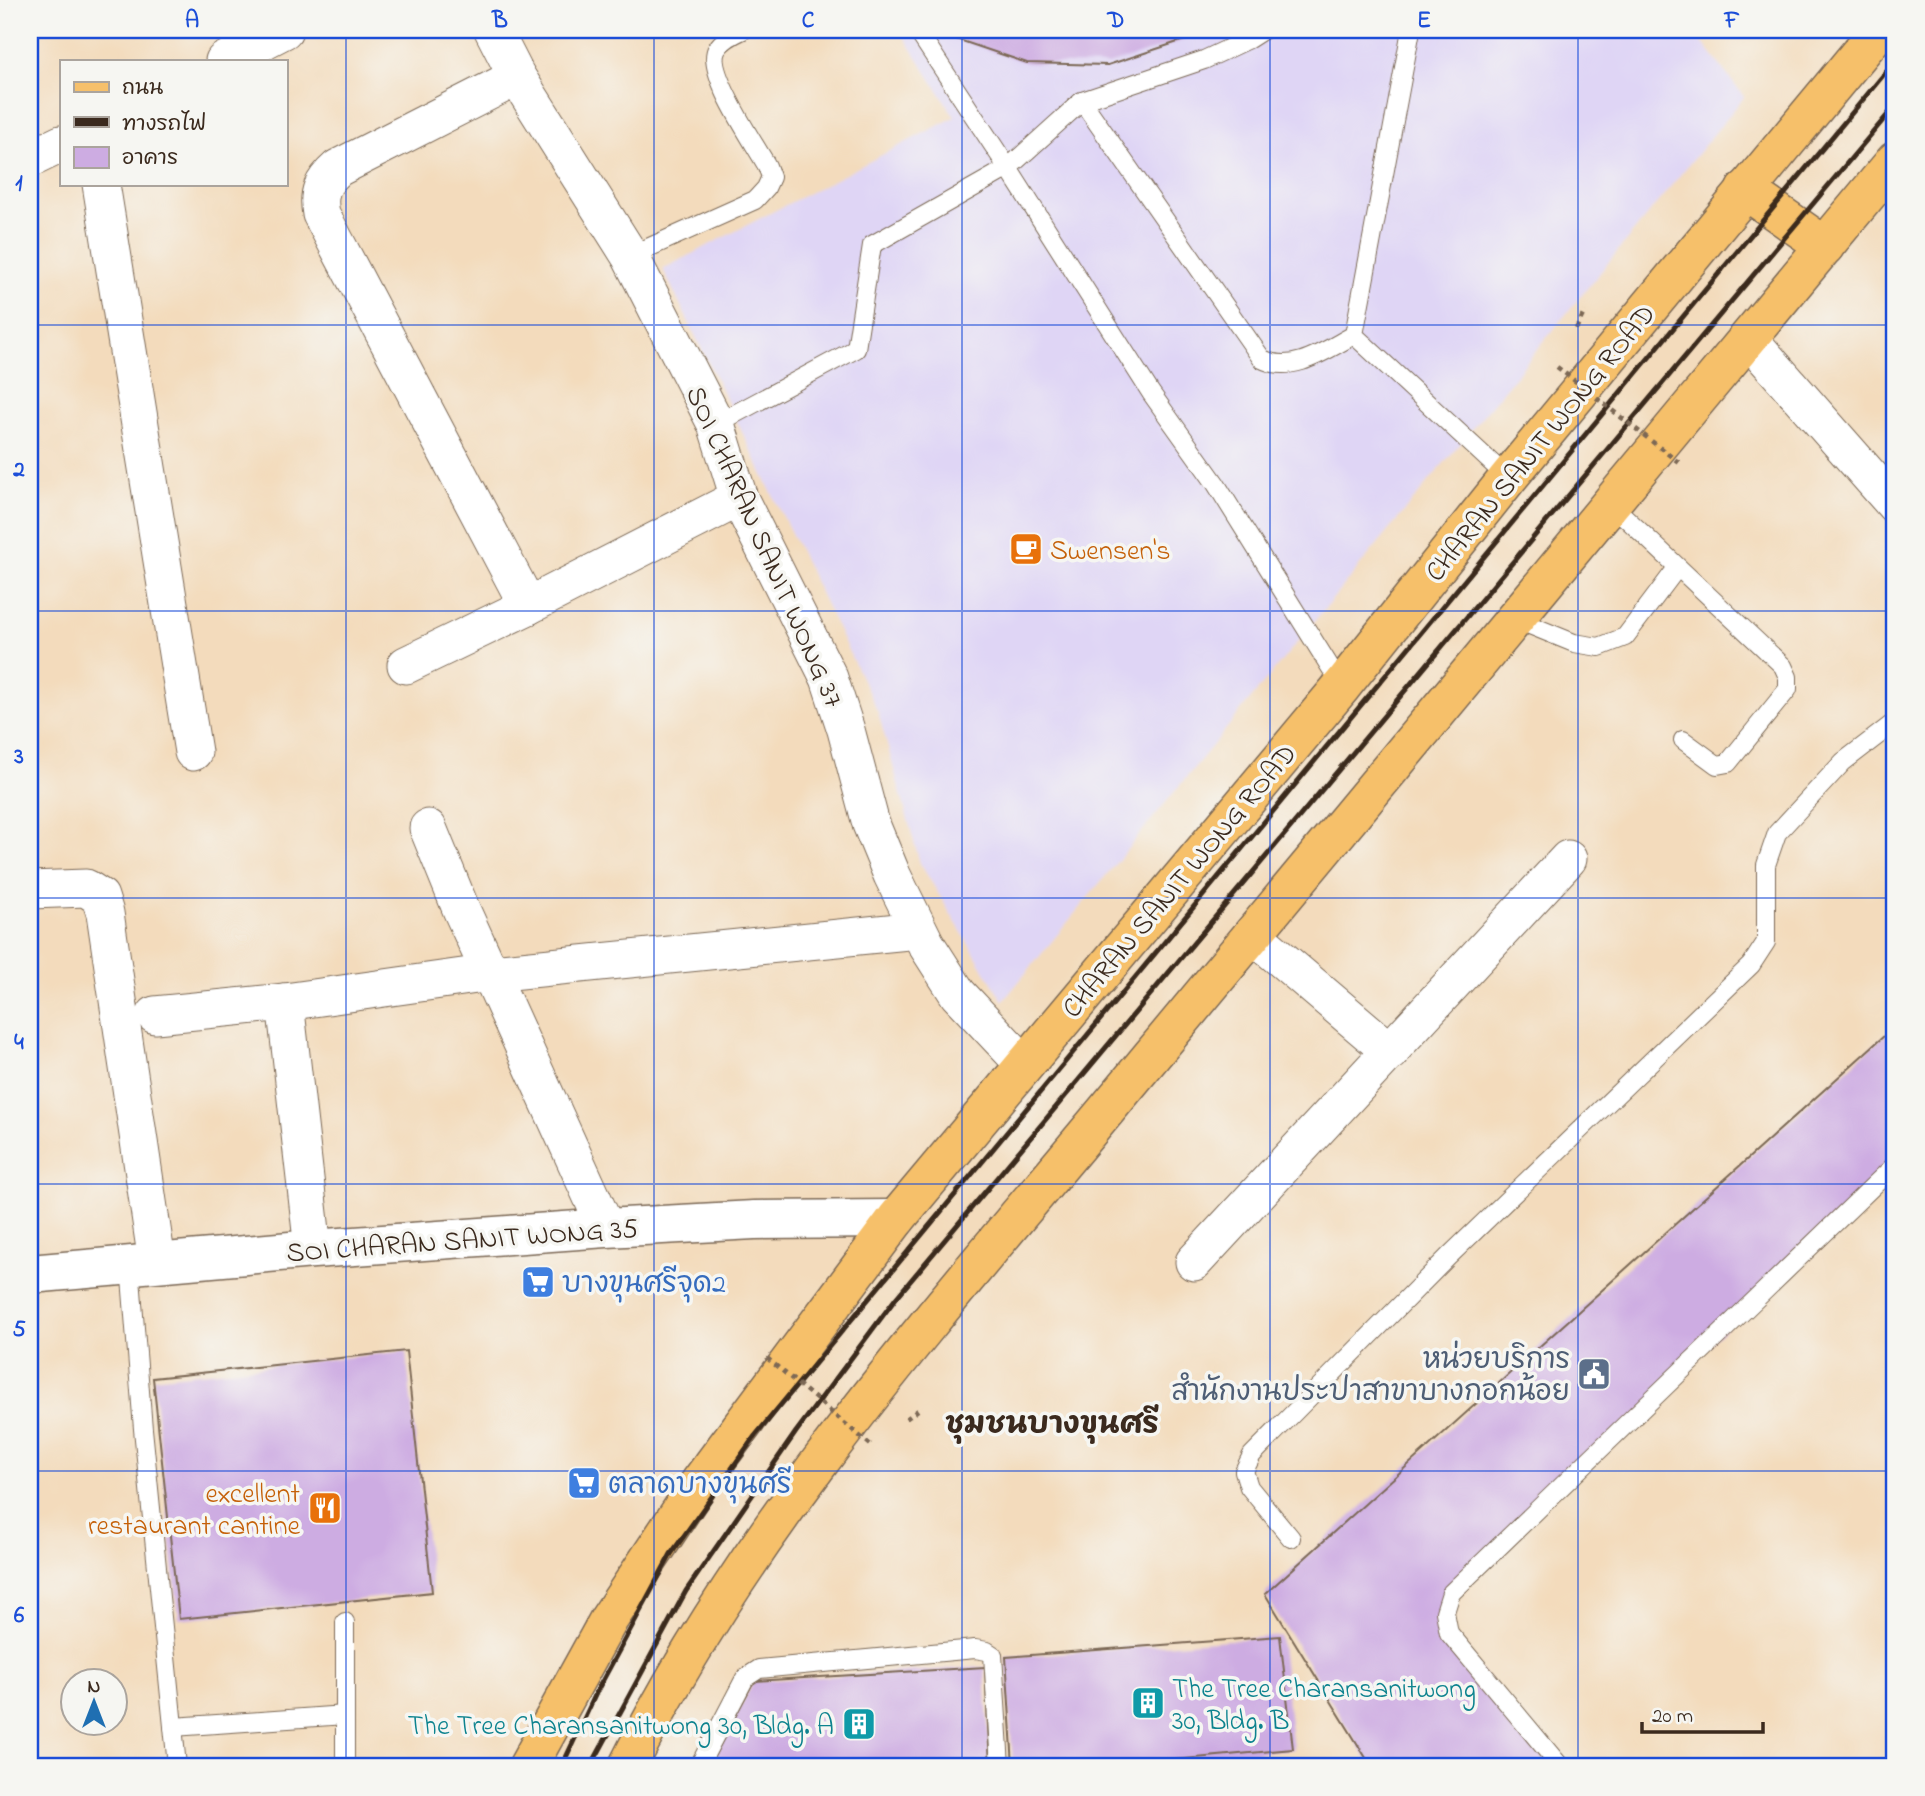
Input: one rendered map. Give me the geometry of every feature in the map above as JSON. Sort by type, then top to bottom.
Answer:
[{"type":"main road","name":"CHARAN SANIT WONG ROAD","points":[[528,1766],[609,1619],[700,1482],[895,1219],[1342,686],[1508,478],[1879,30]]},
{"type":"main road","points":[[628,1766],[648,1726],[703,1633],[767,1536],[839,1438],[932,1320],[1895,161]]},
{"type":"main road","points":[[1745,190],[1825,246]]},
{"type":"street","points":[[226,60],[284,30]]},
{"type":"street","name":"SOI CHARAN SANIT WONG 37","points":[[492,30],[517,78],[630,256],[716,424],[739,498],[829,678],[871,824],[918,929],[958,994],[1024,1065]]},
{"type":"street","points":[[517,78],[338,168],[327,178],[318,200],[321,214],[338,248],[528,606]]},
{"type":"street","points":[[30,159],[60,144]]},
{"type":"street","points":[[101,186],[193,752]]},
{"type":"street","points":[[1749,340],[1892,494]]},
{"type":"street","points":[[406,665],[739,498]]},
{"type":"street","points":[[428,828],[606,1228]]},
{"type":"street","points":[[1194,1262],[1568,859]]},
{"type":"street","points":[[30,890],[86,888],[100,897],[105,914],[144,1264]]},
{"type":"street","points":[[155,1015],[285,1002],[491,973],[918,929]]},
{"type":"street","points":[[1252,933],[1391,1052]]},
{"type":"street","points":[[285,1002],[313,1249]]},
{"type":"street","name":"SOI CHARAN SANIT WONG 35","points":[[30,1274],[313,1249],[606,1228],[754,1220],[895,1219]]},
{"type":"lane","points":[[630,256],[755,200],[771,177],[768,166],[723,88],[715,63],[716,50],[728,37],[743,30]]},
{"type":"lane","points":[[916,30],[1008,168],[1151,393],[1216,484],[1342,686]]},
{"type":"lane","points":[[716,424],[856,349],[872,245],[1008,168],[1082,101],[1204,60],[1263,30]]},
{"type":"lane","points":[[1354,335],[1411,30]]},
{"type":"lane","points":[[1082,101],[1262,359],[1279,364],[1303,362],[1354,335]]},
{"type":"lane","points":[[1354,335],[1508,478]]},
{"type":"lane","points":[[1611,505],[1783,666],[1788,677],[1788,689],[1728,763],[1717,765],[1683,740]]},
{"type":"lane","points":[[1515,619],[1574,643],[1599,647],[1625,637],[1677,568]]},
{"type":"lane","points":[[1291,1538],[1249,1487],[1244,1471],[1252,1455],[1450,1256],[1751,965],[1766,942],[1766,865],[1777,833],[1843,762],[1895,722]]},
{"type":"lane","points":[[1560,1766],[1450,1633],[1445,1612],[1451,1593],[1895,1165]]},
{"type":"lane","points":[[144,1264],[143,1429],[177,1766]]},
{"type":"lane","points":[[345,1622],[345,1766]]},
{"type":"lane","points":[[699,1766],[745,1678],[759,1669],[982,1649],[993,1655],[1000,1766]]},
{"type":"lane","points":[[173,1727],[345,1715]]},
{"type":"path","points":[[1557,368],[1682,465]]},
{"type":"path","points":[[767,1358],[873,1447]]},
{"type":"shaded area","points":[[900,30],[1693,30],[1744,97],[1003,1001],[920,863],[878,712],[663,269],[955,117]]},
{"type":"building","points":[[948,30],[1204,30],[1193,37],[1108,65],[1027,63],[953,38]]},
{"type":"building","name":"หน่วยบริการ สำนักงานประปาสาขาบางกอกน้อย","points":[[1895,1026],[1895,1166],[1451,1593],[1449,1633],[1560,1766],[1371,1766],[1265,1594]]},
{"type":"building","points":[[406,1351],[432,1592],[179,1619],[153,1378]]},
{"type":"building","name":"The Tree Charansanitwong 30, Bldg. B","points":[[1280,1636],[1293,1749],[1109,1766],[1013,1766],[1006,1657]]},
{"type":"building","name":"The Tree Charansanitwong 30, Bldg. A","points":[[985,1667],[990,1766],[709,1766],[754,1681]]},
{"type":"railway","points":[[562,1766],[598,1689],[671,1554],[755,1436],[1895,61]]},
{"type":"railway","points":[[591,1766],[686,1591],[796,1432],[896,1298],[1895,106]]},
{"type":"place","name":"Swensen's","points":[[1026,549]]},
{"type":"place","name":"บางขุนศรีจุด2","points":[[538,1282]]},
{"type":"place","name":"หน่วยบริการ สำนักงานประปาสาขาบางกอกน้อย","points":[[1594,1374]]},
{"type":"place","name":"ตลาดบางขุนศรี","points":[[584,1483]]},
{"type":"place","name":"excellent restaurant cantine","points":[[325,1508]]},
{"type":"place","name":"The Tree Charansanitwong 30, Bldg. B","points":[[1148,1703]]},
{"type":"place","name":"The Tree Charansanitwong 30, Bldg. A","points":[[859,1724]]},
{"type":"district","name":"ชุมชนบางขุนศรี","points":[[1052,1423]]}]
